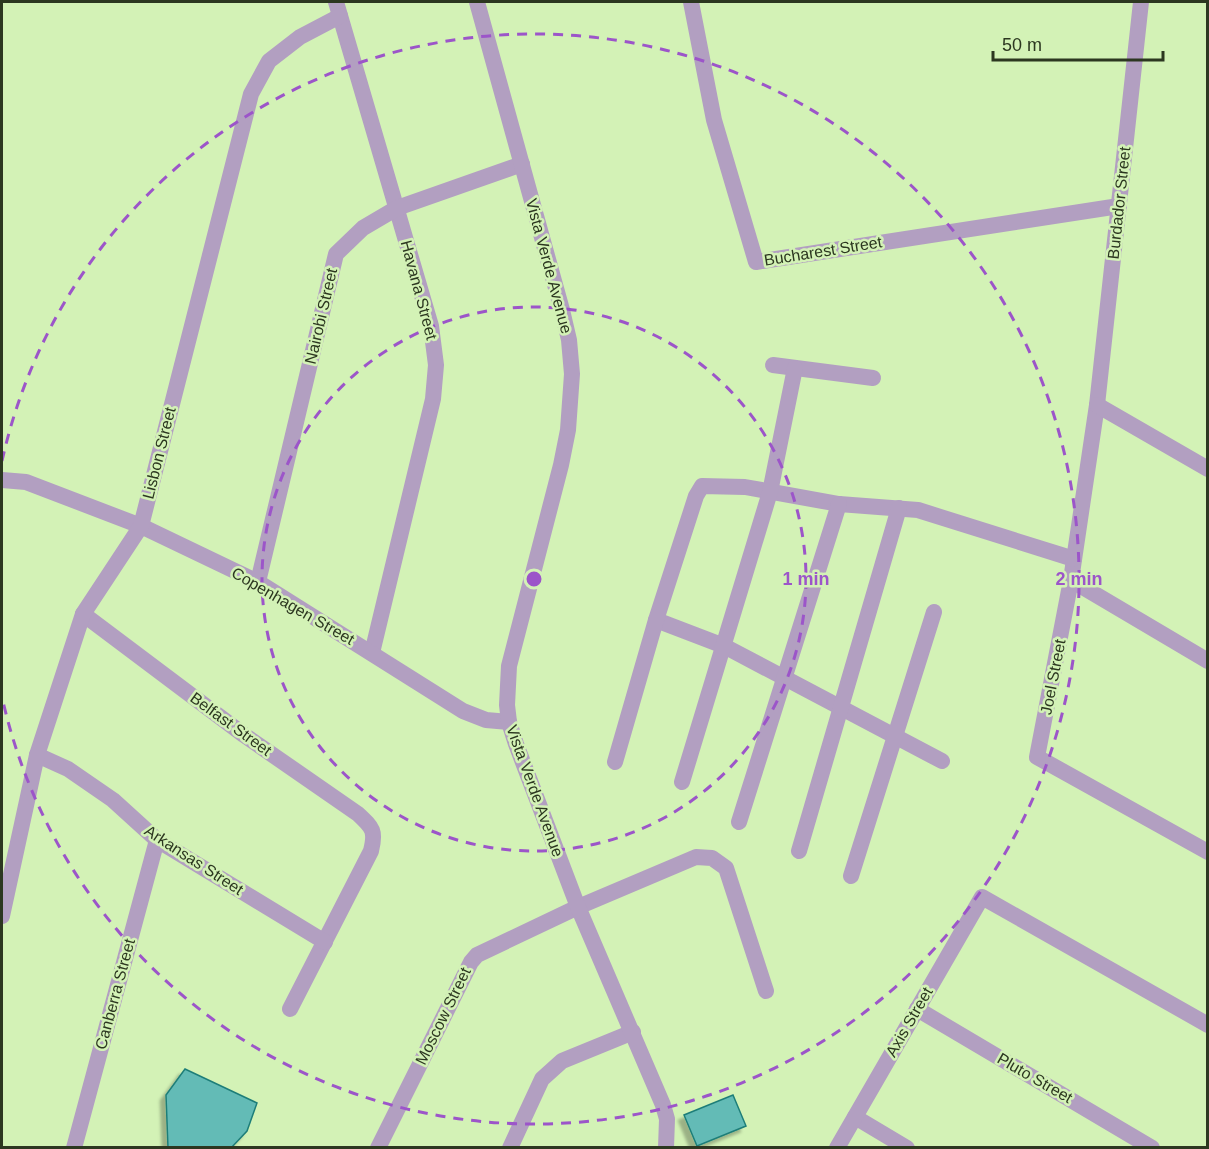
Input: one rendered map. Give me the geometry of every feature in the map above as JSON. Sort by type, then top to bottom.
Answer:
[{"type":"street","name":"Vista Verde Avenue","points":[[477,2],[562,310],[571,363],[572,402],[561,465],[509,666],[507,685],[509,722],[578,907],[663,1105],[667,1119],[666,1148]]},
{"type":"street","name":"Bucharest Street","points":[[691,2],[714,120],[756,262],[1119,206]]},
{"type":"street","name":"Burdador Street","points":[[1097,405],[1141,2]]},
{"type":"street","name":"Havana Street","points":[[338,9],[431,326],[436,365],[433,399],[372,652]]},
{"type":"street","name":"Lisbon Street","points":[[2,916],[37,755],[83,614],[141,526],[251,94],[269,61],[338,9]]},
{"type":"street","name":"Nairobi Street","points":[[258,582],[336,254],[363,228],[397,208],[522,165]]},
{"type":"street","points":[[773,365],[873,378]]},
{"type":"street","points":[[682,782],[770,492],[795,368]]},
{"type":"street","points":[[1097,405],[1208,469]]},
{"type":"street","name":"Joel Street","points":[[1097,405],[1071,580],[1037,757],[1208,852]]},
{"type":"street","name":"Copenhagen Street","points":[[2,480],[26,482],[141,526],[258,582],[463,711],[486,720],[509,722]]},
{"type":"street","points":[[615,762],[656,620],[696,496],[702,486],[745,487],[839,504],[899,508],[939,515],[1074,559]]},
{"type":"street","points":[[740,822],[839,504]]},
{"type":"street","points":[[799,851],[899,508]]},
{"type":"street","points":[[1071,580],[1208,661]]},
{"type":"street","points":[[851,876],[934,612]]},
{"type":"street","name":"Belfast Street","points":[[83,614],[244,735],[358,814],[371,826],[375,836],[371,851],[325,942]]},
{"type":"street","points":[[656,620],[723,646],[942,761]]},
{"type":"street","name":"Arkansas Street","points":[[37,755],[68,769],[113,800],[157,840],[325,942]]},
{"type":"street","name":"Canberra Street","points":[[74,1148],[157,840]]},
{"type":"street","name":"Moscow Street","points":[[378,1148],[471,962],[477,955],[578,907],[696,857],[712,858],[726,868],[766,991]]},
{"type":"street","name":"Axis Street","points":[[837,1148],[982,897],[1208,1025]]},
{"type":"street","points":[[290,1009],[325,942]]},
{"type":"street","name":"Pluto Street","points":[[917,1010],[1152,1148]]},
{"type":"street","points":[[510,1148],[542,1079],[562,1061],[633,1032]]},
{"type":"street","points":[[855,1117],[907,1148]]},
{"type":"building","points":[[185,1069],[257,1103],[247,1131],[231,1148],[168,1148],[166,1095]]},
{"type":"building","points":[[733,1095],[746,1126],[697,1146],[684,1115]]}]
